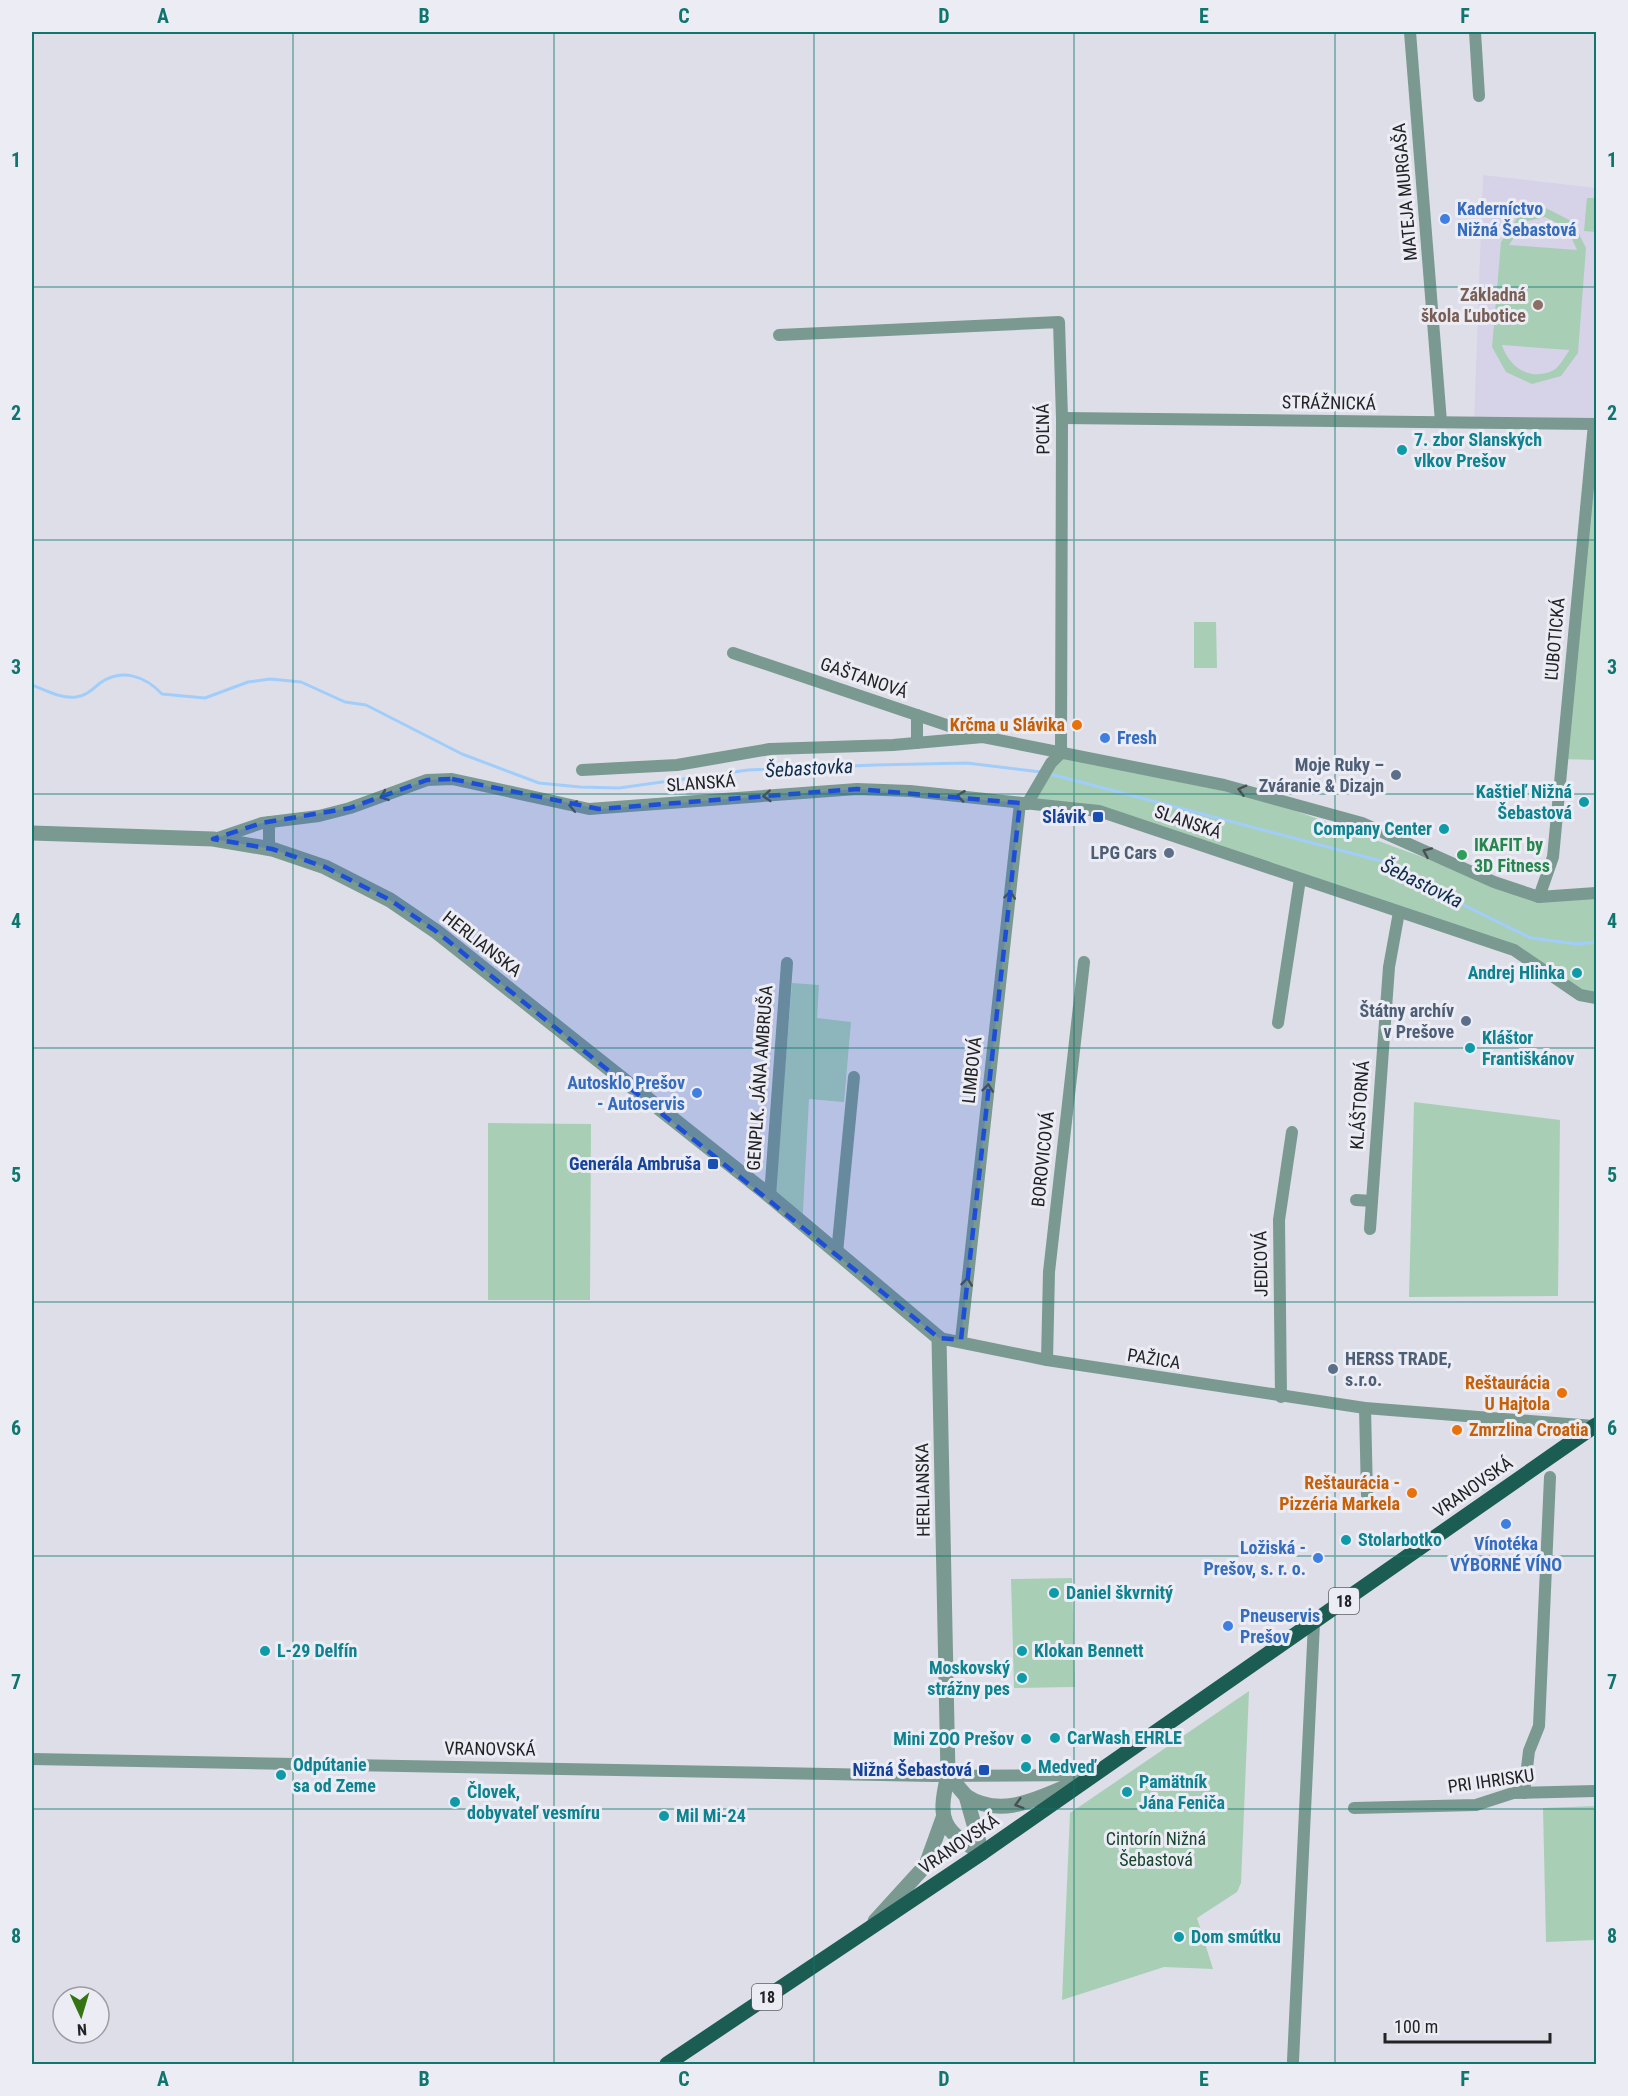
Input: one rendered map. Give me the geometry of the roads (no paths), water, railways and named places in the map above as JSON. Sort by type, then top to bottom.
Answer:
[{"type":"main road","name":"VRANOVSKÁ","points":[[668,2064],[982,1853],[1595,1426]]},
{"type":"street","name":"MATEJA MURGAŠA","points":[[1410,32],[1441,422]]},
{"type":"street","points":[[1475,32],[1479,96]]},
{"type":"street","name":"POĽNÁ","points":[[779,335],[1059,322],[1062,418],[1061,753]]},
{"type":"street","name":"STRÁŽNICKÁ","points":[[1062,418],[1595,424]]},
{"type":"street","name":"ĽUBOTICKÁ","points":[[1539,897],[1552,857],[1595,424]]},
{"type":"street","name":"GAŠTANOVÁ","points":[[733,653],[983,737]]},
{"type":"street","points":[[917,715],[917,743]]},
{"type":"street","name":"SLANSKÁ","points":[[582,770],[677,765],[770,749],[917,743],[983,737],[1224,785],[1362,823],[1494,882],[1539,897],[1596,893]]},
{"type":"street","points":[[1023,803],[1035,792],[1051,763],[1061,753]]},
{"type":"street","name":"SLANSKÁ","points":[[213,839],[269,822],[319,816],[350,808],[427,780],[452,779],[599,809],[857,789],[910,790],[1099,811],[1514,950],[1580,995],[1596,998]]},
{"type":"street","name":"LIMBOVÁ","points":[[961,1340],[1023,803]]},
{"type":"street","points":[[269,822],[269,849]]},
{"type":"street","name":"HERLIANSKA","points":[[32,833],[213,839],[269,849],[325,867],[390,900],[437,932],[770,1196],[939,1338],[948,1775],[942,1802],[943,1818],[926,1865],[866,1930]]},
{"type":"street","points":[[1278,1023],[1300,879]]},
{"type":"street","name":"KLÁŠTORNÁ","points":[[1370,1229],[1389,967],[1399,912]]},
{"type":"street","name":"BOROVICOVÁ","points":[[1047,1360],[1048,1272],[1084,962]]},
{"type":"street","name":"GENPLK. JÁNA AMBRUŠA","points":[[770,1196],[787,963]]},
{"type":"street","points":[[837,1253],[854,1077]]},
{"type":"street","name":"JEDĽOVÁ","points":[[1277,1396],[1279,1220],[1292,1132]]},
{"type":"street","points":[[1356,1200],[1372,1201]]},
{"type":"street","name":"JEDĽOVÁ","points":[[1271,1217],[1277,1396]]},
{"type":"street","name":"PAŽICA","points":[[939,1338],[961,1340],[1047,1360],[1365,1408],[1595,1426]]},
{"type":"street","points":[[1365,1408],[1367,1495]]},
{"type":"street","points":[[1524,1793],[1529,1751],[1539,1726],[1550,1477]]},
{"type":"street","points":[[1293,2061],[1314,1623]]},
{"type":"street","name":"VRANOVSKÁ","points":[[32,1759],[983,1776],[1094,1775]]},
{"type":"street","points":[[948,1775],[966,1796],[986,1806],[1019,1805],[1094,1775]]},
{"type":"street","name":"PRI IHRISKU","points":[[1354,1808],[1476,1805],[1513,1793],[1596,1791]]},
{"type":"street","points":[[966,1796],[982,1853]]},
{"type":"street","points":[[943,1818],[957,1838],[982,1853]]},
{"type":"waterway","name":"Šebastovka","points":[[32,685],[59,695],[76,697],[86,694],[108,678],[125,675],[141,679],[162,694],[205,698],[248,682],[270,679],[301,682],[345,702],[366,705],[462,754],[539,783],[580,787],[619,788],[748,770],[875,765],[967,763],[1041,772]]},
{"type":"waterway","name":"Šebastovka","points":[[1050,774],[1385,862],[1435,891],[1531,938],[1577,944],[1596,942]]},
{"type":"place","name":"Kaderníctvo Nižná Šebastová","points":[[1445,219]]},
{"type":"place","name":"Základná škola Ľubotice","points":[[1538,305]]},
{"type":"place","name":"7. zbor Slanských vlkov Prešov","points":[[1402,450]]},
{"type":"place","name":"Krčma u Slávika","points":[[1077,725]]},
{"type":"place","name":"Fresh","points":[[1105,738]]},
{"type":"place","name":"Moje Ruky – Zváranie & Dizajn","points":[[1396,775]]},
{"type":"place","name":"Kaštieľ Nižná Šebastová","points":[[1584,802]]},
{"type":"place","name":"Slávik","points":[[1098,817]]},
{"type":"place","name":"Company Center","points":[[1444,829]]},
{"type":"place","name":"LPG Cars","points":[[1169,853]]},
{"type":"place","name":"IKAFIT by 3D Fitness","points":[[1462,855]]},
{"type":"place","name":"Andrej Hlinka","points":[[1577,973]]},
{"type":"place","name":"Štátny archív v Prešove","points":[[1466,1021]]},
{"type":"place","name":"Kláštor Františkánov","points":[[1470,1048]]},
{"type":"place","name":"Autosklo Prešov - Autoservis","points":[[697,1093]]},
{"type":"place","name":"Generála Ambruša","points":[[713,1164]]},
{"type":"place","name":"HERSS TRADE, s.r.o.","points":[[1333,1369]]},
{"type":"place","name":"Reštaurácia U Hajtola","points":[[1562,1393]]},
{"type":"place","name":"Zmrzlina Croatia","points":[[1457,1430]]},
{"type":"place","name":"Reštaurácia - Pizzéria Markela","points":[[1412,1493]]},
{"type":"place","name":"Vínotéka VÝBORNÉ VÍNO","points":[[1506,1524]]},
{"type":"place","name":"Stolarbotko","points":[[1346,1540]]},
{"type":"place","name":"Ložiská - Prešov, s. r. o.","points":[[1318,1558]]},
{"type":"place","name":"Daniel škvrnitý","points":[[1054,1593]]},
{"type":"place","name":"Pneuservis Prešov","points":[[1228,1626]]},
{"type":"place","name":"L-29 Delfín","points":[[265,1651]]},
{"type":"place","name":"Klokan Bennett","points":[[1022,1651]]},
{"type":"place","name":"Moskovský strážny pes","points":[[1022,1678]]},
{"type":"place","name":"CarWash EHRLE","points":[[1055,1738]]},
{"type":"place","name":"Mini ZOO Prešov","points":[[1026,1739]]},
{"type":"place","name":"Medveď","points":[[1026,1767]]},
{"type":"place","name":"Nižná Šebastová","points":[[984,1770]]},
{"type":"place","name":"Odpútanie sa od Zeme","points":[[281,1775]]},
{"type":"place","name":"Pamätník Jána Feniča","points":[[1127,1792]]},
{"type":"place","name":"Človek, dobyvateľ vesmíru","points":[[455,1802]]},
{"type":"place","name":"Mil Mi-24","points":[[664,1816]]},
{"type":"place","name":"Dom smútku","points":[[1179,1937]]},
{"type":"park label","name":"Cintorín Nižná Šebastová","points":[[1156,1849]]}]
